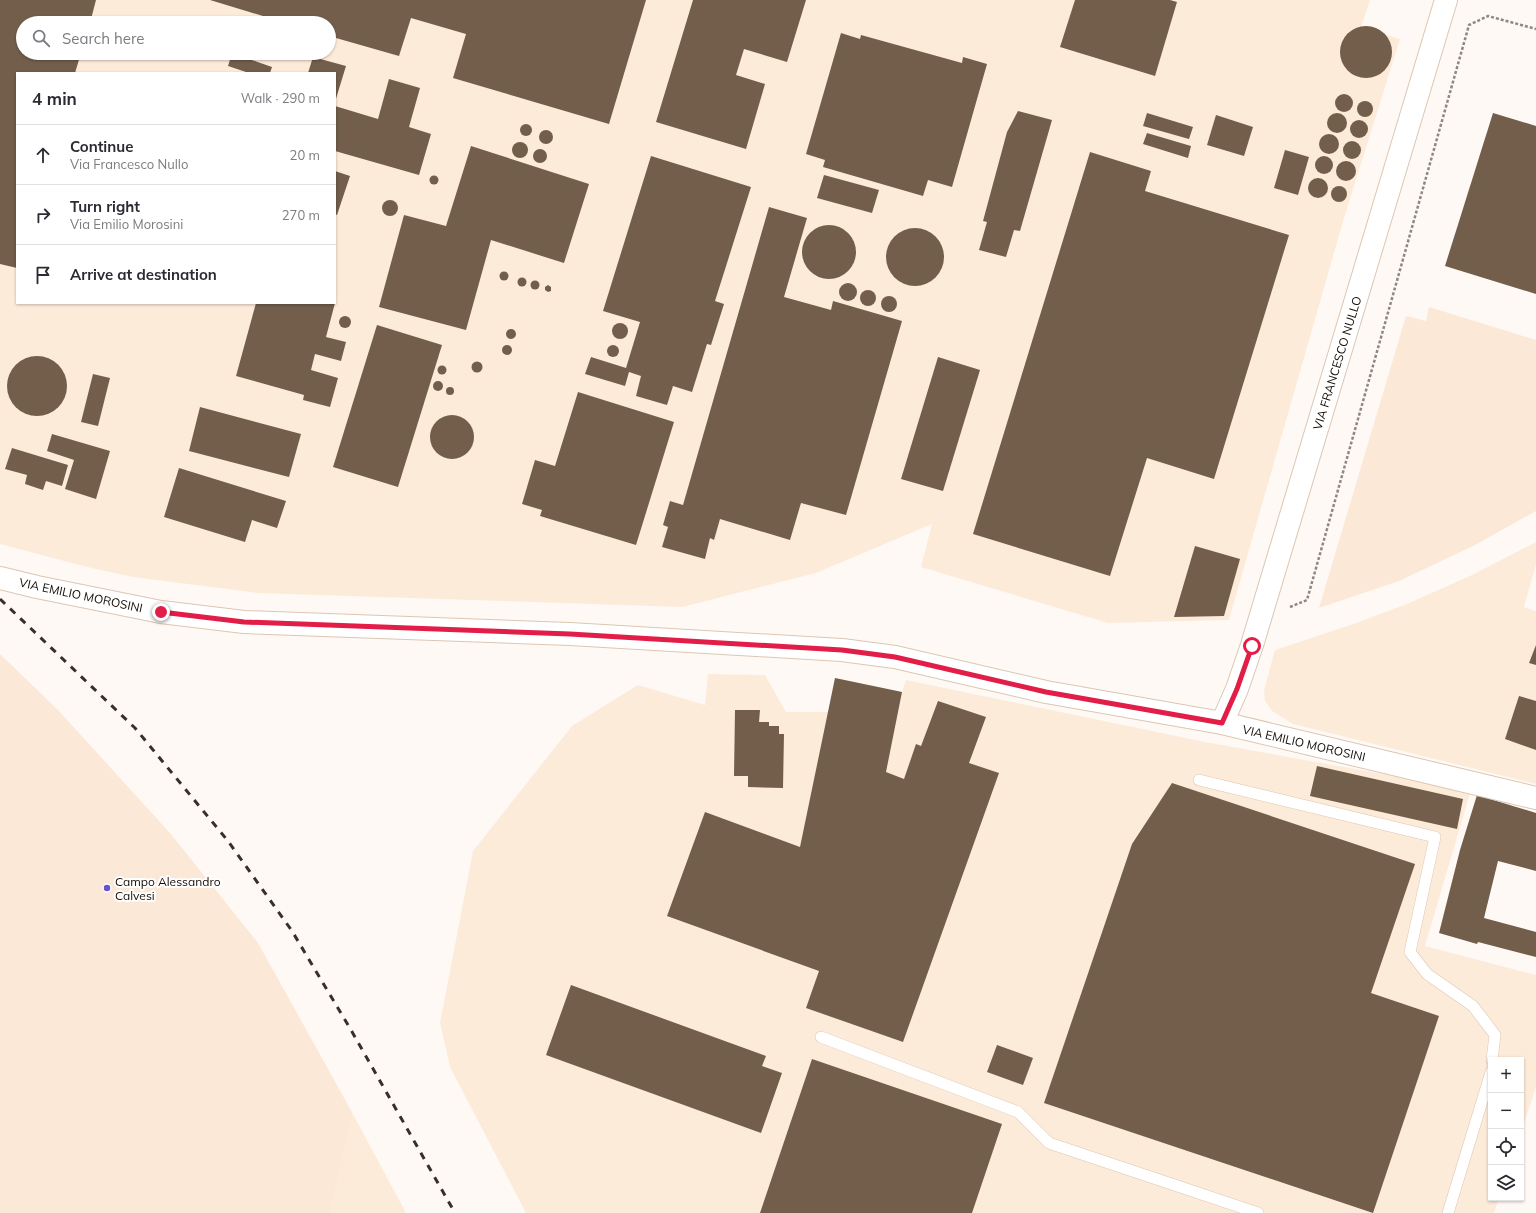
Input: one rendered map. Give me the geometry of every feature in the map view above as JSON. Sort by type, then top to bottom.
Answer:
[{"type":"street","name":"VIA FRANCESCO NULLO","points":[[1222,723],[1237,689],[1252,646],[1446,0]]},
{"type":"street","name":"VIA EMILIO MOROSINI","points":[[0,578],[161,612],[244,622],[570,634],[842,650],[895,657],[1046,692],[1222,723],[1536,798]]},
{"type":"lane","points":[[1199,780],[1435,837],[1410,952],[1427,974],[1474,1006],[1495,1035],[1492,1057]]},
{"type":"lane","points":[[821,1038],[1018,1112],[1049,1143],[1258,1213]]},
{"type":"lane","points":[[1448,1213],[1488,1082]]},
{"type":"path","points":[[1285,609],[1307,600],[1469,25],[1488,16],[1536,29]]},
{"type":"shaded area","points":[[0,0],[1370,0],[1361,27],[1400,39],[1344,218],[1229,620],[1108,623],[921,567],[932,524],[816,573],[682,607],[257,593],[133,577],[87,567],[0,544]]},
{"type":"shaded area","points":[[1429,307],[1536,340],[1536,511],[1475,545],[1399,581],[1319,608],[1406,316],[1426,321]]},
{"type":"shaded area","points":[[1536,542],[1536,564],[1524,607],[1536,611],[1536,784],[1293,724],[1272,711],[1265,701],[1264,690],[1275,650],[1407,604],[1472,575]]},
{"type":"shaded area","name":"Campo Alessandro Calvesi","points":[[0,654],[59,711],[170,833],[258,943],[353,1114],[330,1213],[0,1213]]},
{"type":"shaded area","points":[[708,674],[765,675],[786,712],[829,712],[835,678],[902,692],[906,680],[1205,742],[1471,790],[1425,946],[1536,975],[1536,1087],[1524,1123],[1524,1057],[1488,1057],[1488,1201],[1498,1201],[1494,1213],[526,1213],[450,1067],[440,1023],[473,851],[572,726],[638,685],[705,705]]},
{"type":"shaded area","points":[[353,1114],[406,1213],[330,1213]]},
{"type":"building","points":[[0,0],[96,0],[92,16],[16,16],[16,60],[79,60],[75,72],[16,72],[16,268],[0,264]]},
{"type":"building","points":[[210,0],[646,0],[609,124],[453,78],[466,34],[411,18],[399,56],[336,38],[336,16],[263,16]]},
{"type":"building","points":[[693,0],[806,0],[787,62],[744,49],[736,75],[765,84],[746,149],[656,122]]},
{"type":"building","points":[[1075,0],[1170,0],[1177,2],[1155,76],[1060,47]]},
{"type":"building","points":[[1366,26],[1380,30],[1388,38],[1392,52],[1388,66],[1380,74],[1366,78],[1352,74],[1344,66],[1340,52],[1344,38],[1352,30]]},
{"type":"building","points":[[841,33],[860,39],[861,35],[962,63],[963,57],[987,64],[952,187],[928,180],[923,196],[823,167],[825,160],[806,154]]},
{"type":"building","points":[[230,60],[252,60],[272,67],[270,72],[246,72],[228,66]]},
{"type":"building","points":[[312,60],[324,60],[346,66],[336,99],[336,72],[308,72]]},
{"type":"building","points":[[389,79],[420,88],[409,127],[431,134],[419,175],[336,151],[336,106],[378,119]]},
{"type":"building","points":[[1344,94],[1350,97],[1353,103],[1350,109],[1344,112],[1338,109],[1335,103],[1338,97]]},
{"type":"building","points":[[1362,101],[1368,101],[1373,106],[1371,115],[1368,117],[1362,117],[1357,112],[1357,106]]},
{"type":"building","points":[[1018,111],[1052,120],[1020,231],[1014,230],[1006,257],[979,250],[987,222],[983,221],[1007,132]]},
{"type":"building","points":[[1147,113],[1193,127],[1189,139],[1143,126]]},
{"type":"building","points":[[1337,113],[1344,116],[1347,123],[1344,130],[1337,133],[1330,130],[1327,123],[1330,116]]},
{"type":"building","points":[[1493,113],[1536,126],[1536,294],[1445,266]]},
{"type":"building","points":[[1216,115],[1253,127],[1244,156],[1207,145]]},
{"type":"building","points":[[1359,120],[1365,123],[1368,129],[1365,135],[1359,138],[1353,135],[1350,129],[1353,123]]},
{"type":"building","points":[[524,124],[528,124],[532,130],[528,136],[524,136],[520,132],[520,128]]},
{"type":"building","points":[[546,130],[551,132],[553,137],[551,142],[546,144],[541,142],[539,137],[541,132]]},
{"type":"building","points":[[1147,133],[1191,146],[1188,158],[1143,144]]},
{"type":"building","points":[[1329,134],[1336,137],[1339,144],[1336,151],[1329,154],[1322,151],[1319,144],[1322,137]]},
{"type":"building","points":[[1352,141],[1358,144],[1361,150],[1358,156],[1352,159],[1346,156],[1343,150],[1346,144]]},
{"type":"building","points":[[520,142],[527,147],[528,150],[523,157],[520,158],[513,153],[512,150],[517,143]]},
{"type":"building","points":[[471,146],[589,184],[564,263],[491,240],[466,330],[379,307],[404,215],[446,226]]},
{"type":"building","points":[[540,149],[545,151],[547,156],[545,161],[540,163],[535,161],[533,156],[535,151]]},
{"type":"building","points":[[1285,150],[1309,157],[1298,195],[1274,188]]},
{"type":"building","points":[[1090,152],[1151,171],[1145,191],[1289,235],[1214,479],[1147,458],[1110,576],[973,534]]},
{"type":"building","points":[[651,156],[751,187],[715,301],[724,304],[711,345],[707,344],[692,392],[673,386],[667,405],[636,396],[641,376],[629,372],[625,386],[585,374],[591,357],[626,368],[640,322],[603,311]]},
{"type":"building","points":[[1320,156],[1328,156],[1333,161],[1331,172],[1328,174],[1320,174],[1315,169],[1315,161]]},
{"type":"building","points":[[1346,161],[1353,164],[1356,171],[1353,178],[1346,181],[1339,178],[1336,171],[1339,164]]},
{"type":"building","points":[[336,171],[350,176],[336,214]]},
{"type":"building","points":[[434,175],[439,180],[434,185],[429,180]]},
{"type":"building","points":[[824,175],[879,190],[872,213],[817,198]]},
{"type":"building","points":[[1318,178],[1325,181],[1328,188],[1325,195],[1318,198],[1311,195],[1308,188],[1311,181]]},
{"type":"building","points":[[1336,186],[1342,186],[1347,191],[1345,200],[1342,202],[1336,202],[1331,197],[1331,191]]},
{"type":"building","points":[[387,200],[393,200],[398,205],[396,214],[393,216],[387,216],[382,211],[382,205]]},
{"type":"building","points":[[769,207],[807,218],[784,297],[831,310],[833,301],[902,321],[846,515],[801,503],[790,540],[720,519],[714,540],[710,538],[705,559],[662,547],[668,527],[663,525],[670,501],[683,505]]},
{"type":"building","points":[[829,225],[839,227],[848,233],[854,242],[856,252],[854,262],[848,271],[839,277],[829,279],[819,277],[810,271],[804,262],[802,252],[804,242],[810,233],[819,227]]},
{"type":"building","points":[[909,228],[921,228],[936,236],[944,251],[944,263],[936,278],[921,286],[909,286],[894,278],[886,263],[886,251],[894,236]]},
{"type":"building","points":[[504,271],[509,276],[504,281],[499,276]]},
{"type":"building","points":[[520,278],[524,278],[526,282],[524,286],[520,286],[518,284],[518,280]]},
{"type":"building","points":[[533,281],[537,281],[539,285],[537,289],[533,289],[531,287],[531,283]]},
{"type":"building","points":[[848,283],[854,286],[857,292],[854,298],[848,301],[842,298],[839,292],[842,286]]},
{"type":"building","points":[[548,285],[551,287],[551,291],[548,292],[545,290],[545,287]]},
{"type":"building","points":[[868,290],[874,292],[876,298],[874,304],[868,306],[862,304],[860,298],[862,292]]},
{"type":"building","points":[[889,296],[896,301],[897,304],[892,311],[889,312],[882,307],[881,304],[886,297]]},
{"type":"building","points":[[256,304],[335,304],[326,337],[346,342],[341,361],[315,354],[311,370],[338,378],[330,407],[303,400],[304,395],[236,376]]},
{"type":"building","points":[[347,316],[350,317],[350,327],[343,328],[340,327],[339,320],[340,317]]},
{"type":"building","points":[[620,323],[626,325],[628,331],[626,337],[620,339],[614,337],[612,331],[614,325]]},
{"type":"building","points":[[377,325],[442,345],[398,487],[333,467]]},
{"type":"building","points":[[509,329],[513,329],[515,330],[515,338],[509,339],[506,336],[506,332]]},
{"type":"building","points":[[507,345],[512,350],[507,355],[502,350]]},
{"type":"building","points":[[615,345],[618,346],[618,356],[611,357],[608,356],[607,349],[608,346]]},
{"type":"building","points":[[31,356],[43,356],[54,361],[62,369],[67,380],[65,398],[54,411],[43,416],[31,416],[20,411],[12,403],[7,392],[7,380],[12,369],[20,361]]},
{"type":"building","points":[[938,357],[980,370],[943,491],[901,479]]},
{"type":"building","points":[[475,362],[479,362],[481,363],[481,371],[475,372],[472,369],[472,365]]},
{"type":"building","points":[[440,366],[444,366],[446,370],[444,374],[440,374],[438,372],[438,368]]},
{"type":"building","points":[[93,374],[110,378],[98,426],[81,422]]},
{"type":"building","points":[[438,381],[443,386],[438,391],[433,386]]},
{"type":"building","points":[[450,387],[453,388],[453,394],[450,395],[447,394],[446,391],[447,388]]},
{"type":"building","points":[[578,392],[674,422],[636,545],[540,516],[542,510],[522,504],[535,460],[555,466]]},
{"type":"building","points":[[200,407],[301,434],[289,477],[189,451]]},
{"type":"building","points":[[448,415],[456,415],[461,416],[468,421],[473,428],[473,446],[468,453],[461,458],[448,459],[440,456],[433,449],[430,441],[430,433],[433,425],[440,418]]},
{"type":"building","points":[[52,434],[110,451],[96,499],[65,489],[74,460],[47,451]]},
{"type":"building","points":[[12,448],[68,465],[62,486],[46,481],[43,490],[25,484],[27,475],[5,469]]},
{"type":"building","points":[[179,468],[286,501],[277,528],[252,520],[245,542],[164,517]]},
{"type":"building","points":[[1195,546],[1240,559],[1224,616],[1174,617]]},
{"type":"building","points":[[1536,645],[1536,665],[1529,663]]},
{"type":"building","points":[[835,678],[902,692],[886,772],[904,779],[916,744],[921,746],[938,701],[986,717],[969,763],[999,773],[903,1042],[806,1008],[819,971],[667,916],[705,812],[800,847]]},
{"type":"building","points":[[1519,696],[1536,701],[1536,750],[1505,739]]},
{"type":"building","points":[[735,710],[760,710],[759,722],[769,722],[769,726],[779,726],[779,734],[784,734],[783,788],[748,787],[748,776],[734,776]]},
{"type":"building","points":[[1317,766],[1463,799],[1457,829],[1310,796]]},
{"type":"building","points":[[1172,783],[1415,864],[1371,993],[1439,1016],[1373,1213],[1044,1103],[1132,844]]},
{"type":"building","points":[[1477,795],[1536,813],[1536,871],[1498,861],[1484,918],[1536,932],[1536,957],[1478,942],[1477,944],[1439,933],[1460,850]]},
{"type":"building","points":[[571,985],[766,1056],[762,1066],[782,1073],[761,1133],[546,1055]]},
{"type":"building","points":[[997,1045],[1033,1058],[1023,1085],[987,1072]]},
{"type":"building","points":[[812,1059],[1002,1124],[972,1213],[760,1213]]},
{"type":"railway","points":[[0,599],[135,728],[228,841],[292,931],[351,1030],[455,1213]]},
{"type":"place","name":"Campo Alessandro Calvesi","points":[[107,888]]},
{"type":"route","points":[[161,612],[244,622],[570,634],[842,650],[895,657],[1046,692],[1222,723],[1237,689],[1252,646]]}]
